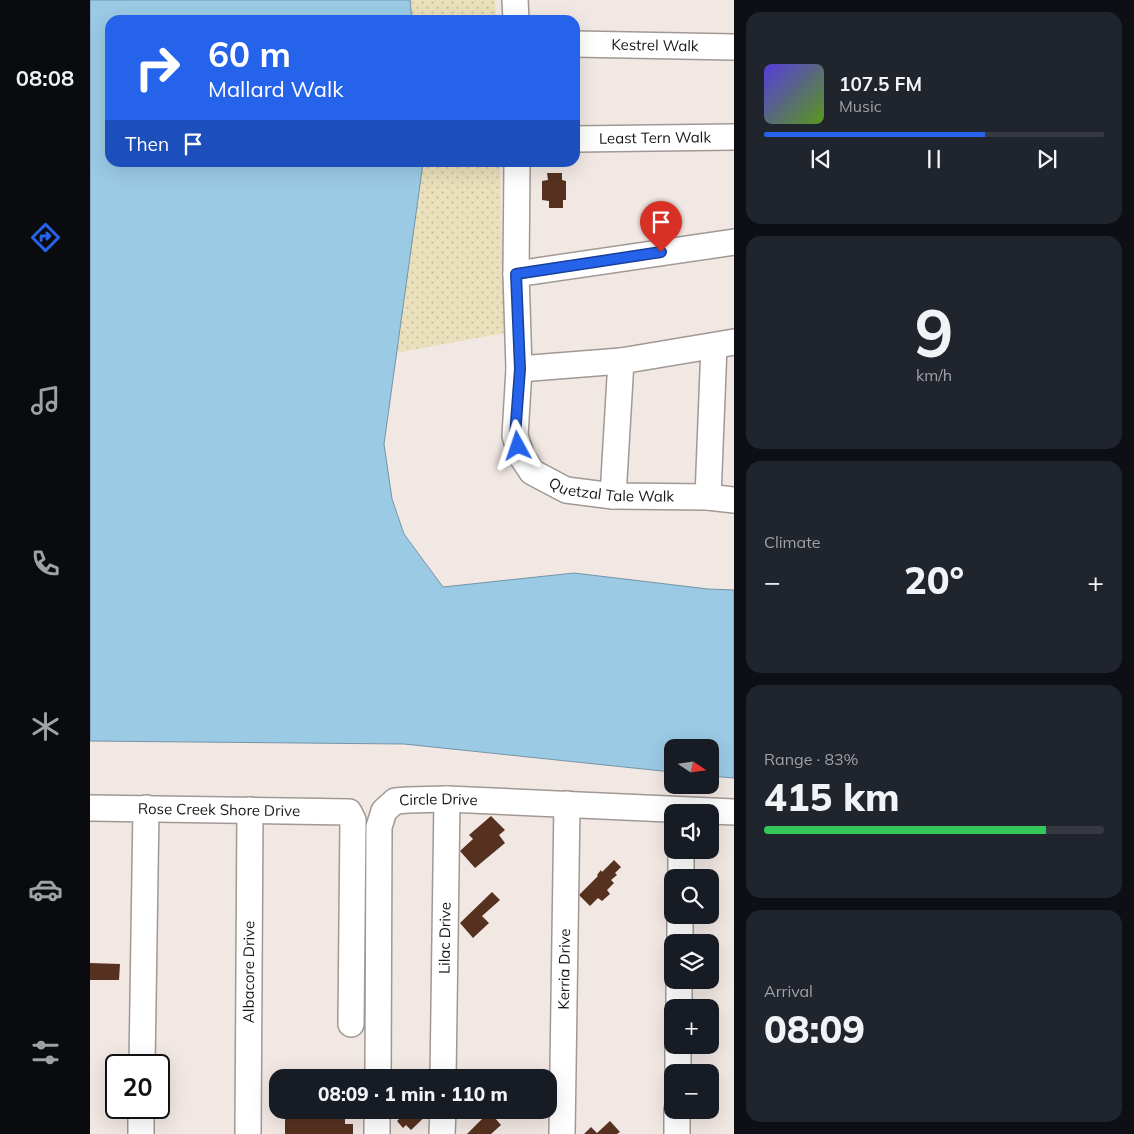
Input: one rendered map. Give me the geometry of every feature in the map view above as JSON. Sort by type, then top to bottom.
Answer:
[{"type":"street","points":[[515,0],[516,15]]},
{"type":"street","name":"Kestrel Walk","points":[[580,44],[734,47]]},
{"type":"street","name":"Least Tern Walk","points":[[580,139],[734,137]]},
{"type":"street","points":[[517,167],[516,274],[520,369],[621,361],[724,344],[708,497]]},
{"type":"street","points":[[516,274],[734,242]]},
{"type":"street","points":[[612,496],[621,361]]},
{"type":"street","name":"Quetzal Tale Walk","points":[[520,369],[515,436],[522,457],[532,472],[566,490],[612,496],[708,497],[734,500]]},
{"type":"street","name":"Circle Drive","points":[[378,1069],[378,827],[384,811],[396,801],[447,799],[664,810]]},
{"type":"street","name":"Lilac Drive","points":[[443,1069],[447,799]]},
{"type":"street","name":"Kerria Drive","points":[[562,1134],[567,804]]},
{"type":"street","name":"Rose Creek Shore Drive","points":[[90,808],[349,812],[354,820],[351,1024]]},
{"type":"street","points":[[142,1054],[146,808]]},
{"type":"street","name":"Albacore Drive","points":[[248,1134],[250,810]]},
{"type":"street","name":"Circle Drive","points":[[719,812],[734,812]]},
{"type":"street","points":[[141,1119],[141,1134]]},
{"type":"street","points":[[377,1119],[377,1134]]},
{"type":"street","points":[[442,1134],[443,1119]]},
{"type":"street","points":[[677,1119],[677,1134]]},
{"type":"sand","points":[[410,0],[495,0],[496,15],[412,15]]},
{"type":"sand","points":[[422,167],[500,167],[504,333],[396,353]]},
{"type":"water","points":[[90,0],[410,0],[412,15],[105,15],[105,167],[422,167],[384,444],[392,499],[404,534],[443,587],[574,573],[708,589],[734,590],[734,778],[719,777],[719,739],[664,739],[664,771],[404,744],[90,741]]},
{"type":"building","points":[[547,173],[562,173],[562,180],[566,181],[566,200],[563,200],[563,208],[549,208],[549,201],[542,200],[542,181],[548,180]]},
{"type":"building","points":[[491,816],[505,830],[499,835],[505,843],[475,868],[460,851],[473,839],[469,835]]},
{"type":"building","points":[[614,860],[621,867],[615,873],[617,875],[611,880],[614,883],[607,890],[610,894],[602,901],[598,898],[590,906],[579,895],[598,876],[601,870],[602,872]]},
{"type":"building","points":[[492,892],[500,900],[482,916],[489,923],[473,938],[460,923]]},
{"type":"building","points":[[90,963],[120,964],[119,980],[90,980]]},
{"type":"building","points":[[285,1119],[345,1119],[345,1124],[353,1124],[353,1134],[285,1134]]},
{"type":"building","points":[[399,1119],[423,1119],[411,1130],[406,1125],[403,1128],[397,1121]]},
{"type":"building","points":[[482,1119],[496,1119],[501,1125],[491,1134],[467,1134]]},
{"type":"building","points":[[610,1121],[620,1132],[617,1134],[584,1134],[591,1127],[597,1133]]},
{"type":"route","points":[[518,446],[515,436],[520,369],[516,274],[661,252]]}]
